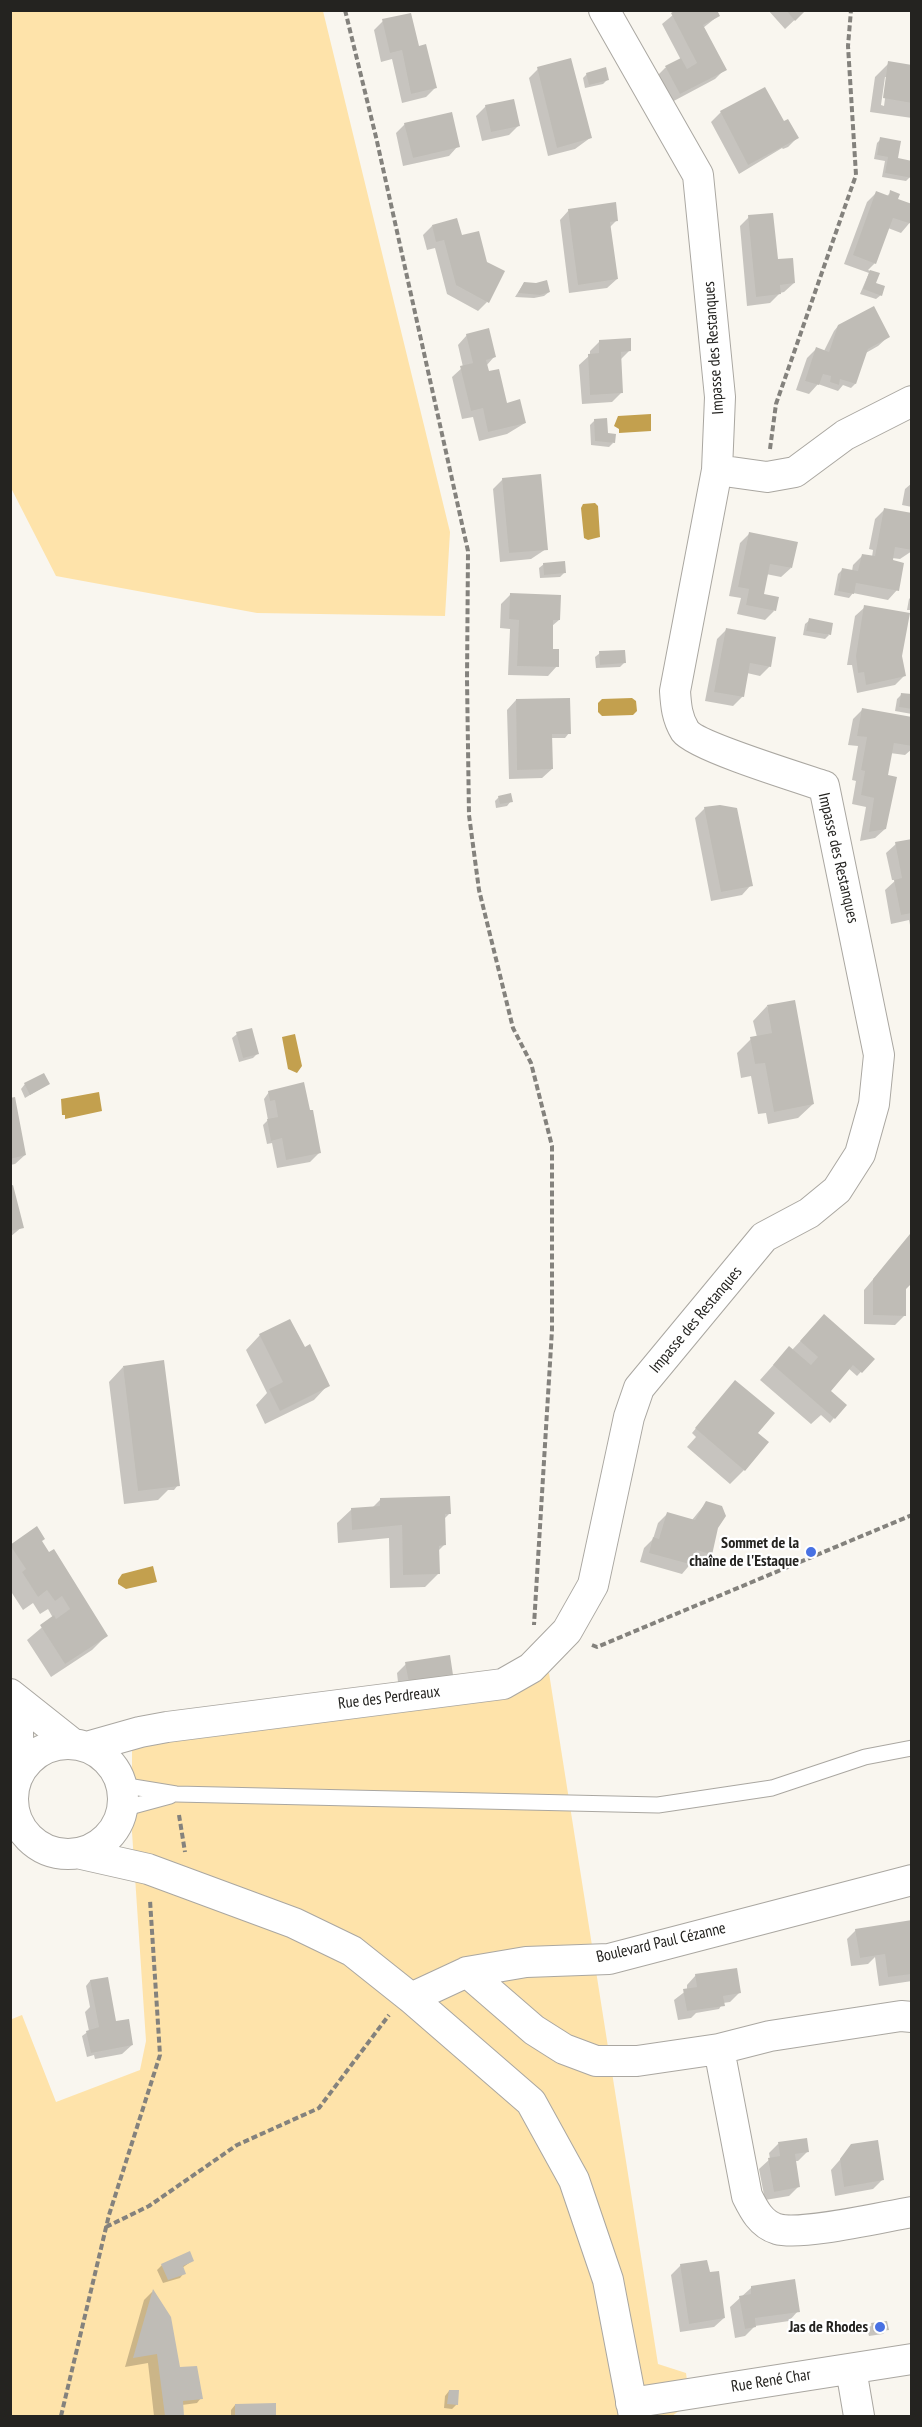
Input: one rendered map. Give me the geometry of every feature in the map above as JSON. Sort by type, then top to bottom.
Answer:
[{"type":"street","name":"Impasse des Restanques","points":[[593,1585],[629,1417],[639,1388],[764,1237],[809,1213],[837,1190],[860,1154],[873,1104],[879,1055],[824,786],[717,748],[687,733],[676,712],[675,691],[717,470],[720,397],[698,175],[604,10]]},
{"type":"street","points":[[717,470],[767,477],[795,472],[845,435],[912,401]]},
{"type":"street","name":"Rue des Perdreaux","points":[[80,1745],[140,1732],[503,1684],[531,1668],[567,1631],[593,1585]]},
{"type":"street","points":[[11,1695],[80,1745],[110,1763],[129,1848],[148,1869]]},
{"type":"street","points":[[11,1695],[18,1732],[19,1774],[14,1792],[12,1814],[21,1827],[22,1847],[76,1853],[148,1869],[294,1923],[352,1951],[531,2102],[574,2180],[608,2280],[633,2410]]},
{"type":"street","points":[[76,1853],[92,1848],[105,1839],[119,1799],[126,1752],[140,1732]]},
{"type":"street","points":[[19,1774],[28,1761],[41,1750],[56,1745],[80,1745]]},
{"type":"street","name":"Boulevard Paul Cézanne","points":[[408,1996],[467,1972],[526,1962],[609,1959],[912,1880]]},
{"type":"street","points":[[467,1972],[534,2030],[564,2049],[596,2061],[637,2061],[719,2049],[770,2036],[901,2016],[912,2017]]},
{"type":"street","points":[[719,2049],[747,2196],[758,2217],[776,2229],[797,2231],[912,2212]]},
{"type":"street","name":"Rue René Char","points":[[633,2410],[851,2369],[912,2360]]},
{"type":"street","points":[[851,2369],[859,2416]]},
{"type":"lane","points":[[119,1799],[176,1794],[658,1805],[772,1788],[865,1757],[912,1748]]},
{"type":"lane","points":[[119,1799],[176,1794]]},
{"type":"path","points":[[345,10],[376,137],[468,551],[469,815],[479,890],[513,1028],[531,1063],[552,1146],[552,1330],[531,1668]]},
{"type":"path","points":[[767,477],[776,404],[856,175],[848,46],[851,10]]},
{"type":"path","points":[[567,1631],[597,1647],[912,1515]]},
{"type":"path","points":[[176,1794],[187,1866],[179,1881]]},
{"type":"path","points":[[61,2416],[106,2228],[160,2055],[148,1869]]},
{"type":"path","points":[[106,2228],[149,2206],[237,2145],[319,2108],[408,1996]]},
{"type":"shaded area","points":[[11,10],[323,11],[450,532],[445,616],[257,613],[56,576],[11,488]]},
{"type":"shaded area","points":[[651,414],[651,431],[619,433],[619,429],[614,426],[618,416]]},
{"type":"shaded area","points":[[595,503],[598,506],[600,537],[588,540],[584,538],[581,508],[583,504]]},
{"type":"shaded area","points":[[632,698],[636,701],[637,711],[633,715],[602,716],[598,712],[598,703],[602,699]]},
{"type":"shaded area","points":[[295,1034],[302,1066],[297,1073],[288,1069],[282,1037]]},
{"type":"shaded area","points":[[99,1092],[102,1111],[65,1119],[65,1115],[62,1115],[61,1099]]},
{"type":"shaded area","points":[[153,1566],[157,1582],[126,1589],[118,1584],[122,1574]]},
{"type":"shaded area","points":[[549,1673],[658,2364],[686,2373],[690,2403],[672,2416],[11,2416],[10,2010],[12,2019],[22,2015],[56,2102],[140,2070],[146,2041],[132,1832],[132,1744]]},
{"type":"building","points":[[676,10],[717,10],[720,16],[703,25],[727,70],[680,94],[665,66],[681,58],[687,69],[697,63],[671,13]]},
{"type":"building","points":[[786,10],[806,10],[795,21]]},
{"type":"building","points":[[411,13],[419,46],[426,44],[437,88],[411,94],[402,50],[390,53],[382,19]]},
{"type":"building","points":[[571,58],[592,138],[557,148],[537,67]]},
{"type":"building","points":[[888,61],[912,65],[912,103],[883,98]]},
{"type":"building","points":[[606,67],[609,80],[589,85],[586,73]]},
{"type":"building","points":[[765,87],[784,121],[788,119],[799,138],[748,165],[720,111]]},
{"type":"building","points":[[514,99],[520,126],[491,132],[485,105]]},
{"type":"building","points":[[452,112],[460,147],[413,158],[404,123]]},
{"type":"building","points":[[880,137],[901,141],[898,158],[912,161],[912,178],[885,173],[888,157],[877,155]]},
{"type":"building","points":[[890,190],[900,194],[898,199],[912,204],[912,224],[893,218],[876,264],[853,255],[876,191],[889,196]]},
{"type":"building","points":[[616,202],[618,221],[610,222],[618,279],[578,285],[568,209]]},
{"type":"building","points":[[773,213],[778,259],[793,258],[795,283],[780,285],[781,294],[756,297],[748,215]]},
{"type":"building","points":[[457,218],[462,235],[479,231],[487,262],[505,271],[489,303],[456,285],[444,240],[436,242],[432,225]]},
{"type":"building","points":[[870,270],[880,273],[876,283],[885,286],[882,296],[863,289]]},
{"type":"building","points":[[547,280],[550,292],[540,295],[518,293],[524,282],[536,283]]},
{"type":"building","points":[[874,306],[890,337],[868,349],[856,384],[840,379],[839,385],[830,382],[831,376],[823,374],[819,385],[805,381],[816,347],[829,352],[838,325]]},
{"type":"building","points":[[489,328],[496,357],[486,360],[489,371],[499,369],[507,403],[520,399],[526,423],[488,432],[483,408],[471,411],[460,366],[473,363],[466,334]]},
{"type":"building","points":[[631,338],[631,351],[621,352],[623,393],[590,395],[588,354],[599,353],[599,340]]},
{"type":"building","points":[[607,418],[608,433],[616,434],[615,443],[595,441],[594,419]]},
{"type":"building","points":[[541,474],[548,550],[509,553],[502,478]]},
{"type":"building","points":[[884,508],[912,513],[912,550],[895,547],[893,560],[904,563],[899,591],[856,583],[854,594],[838,591],[842,568],[858,571],[862,554],[875,556]]},
{"type":"building","points":[[749,532],[798,542],[792,568],[770,564],[764,594],[779,597],[776,611],[746,605],[749,589],[738,587]]},
{"type":"building","points":[[565,561],[566,573],[544,575],[543,563]]},
{"type":"building","points":[[510,593],[561,595],[560,620],[553,620],[553,649],[559,649],[559,667],[517,666],[519,620],[509,619]]},
{"type":"building","points":[[864,605],[910,613],[902,656],[906,676],[866,685],[864,672],[858,673],[856,656]]},
{"type":"building","points":[[809,618],[833,623],[831,635],[806,631]]},
{"type":"building","points":[[726,628],[776,637],[771,667],[750,663],[744,697],[714,692]]},
{"type":"building","points":[[625,650],[626,663],[600,665],[599,651]]},
{"type":"building","points":[[901,693],[912,694],[912,709],[899,707]]},
{"type":"building","points":[[570,698],[571,734],[552,734],[553,769],[517,770],[516,699]]},
{"type":"building","points":[[862,708],[912,717],[912,746],[894,743],[888,775],[897,777],[886,829],[869,832],[874,798],[861,795],[865,771],[861,770],[867,737],[857,736]]},
{"type":"building","points":[[511,793],[513,802],[500,804],[498,796]]},
{"type":"building","points":[[720,805],[737,808],[753,886],[721,892],[704,807]]},
{"type":"building","points":[[912,839],[912,913],[901,915],[894,880],[902,878],[895,842]]},
{"type":"building","points":[[795,1000],[814,1104],[774,1112],[765,1063],[755,1064],[750,1037],[772,1033],[767,1005]]},
{"type":"building","points":[[252,1028],[259,1054],[243,1058],[236,1032]]},
{"type":"building","points":[[44,1073],[50,1084],[30,1095],[24,1083]]},
{"type":"building","points":[[304,1082],[310,1110],[313,1110],[321,1153],[286,1160],[282,1138],[271,1141],[267,1119],[278,1117],[275,1100],[270,1101],[268,1091]]},
{"type":"building","points":[[15,1097],[26,1155],[10,1159],[10,1098]]},
{"type":"building","points":[[13,1185],[24,1228],[10,1231],[10,1186]]},
{"type":"building","points":[[910,1234],[912,1283],[906,1289],[906,1316],[873,1315],[873,1279]]},
{"type":"building","points":[[824,1314],[875,1359],[862,1373],[853,1365],[831,1391],[847,1405],[835,1419],[773,1365],[789,1346],[811,1365],[818,1357],[800,1341]]},
{"type":"building","points":[[290,1319],[305,1347],[310,1344],[330,1386],[280,1411],[269,1389],[283,1382],[259,1334]]},
{"type":"building","points":[[164,1360],[180,1486],[138,1491],[123,1366]]},
{"type":"building","points":[[735,1380],[775,1413],[758,1433],[769,1442],[745,1471],[695,1428]]},
{"type":"building","points":[[450,1496],[451,1514],[445,1514],[446,1545],[439,1546],[440,1574],[403,1575],[402,1525],[352,1530],[351,1508],[380,1506],[380,1498]]},
{"type":"building","points":[[706,1501],[722,1506],[726,1516],[718,1528],[712,1555],[697,1550],[693,1565],[649,1553],[653,1537],[659,1539],[667,1512],[695,1520]]},
{"type":"building","points":[[37,1526],[45,1539],[42,1541],[49,1552],[54,1549],[108,1636],[65,1664],[40,1625],[54,1615],[56,1619],[70,1609],[62,1596],[55,1601],[47,1590],[38,1597],[22,1572],[26,1569],[10,1545]]},
{"type":"building","points":[[450,1655],[453,1675],[409,1683],[405,1662]]},
{"type":"building","points":[[912,1920],[912,1974],[888,1977],[885,1954],[860,1958],[855,1929]]},
{"type":"building","points":[[737,1968],[741,1993],[723,1996],[725,2006],[687,2011],[683,1989],[697,1987],[695,1974]]},
{"type":"building","points":[[108,1977],[116,2021],[129,2019],[133,2045],[91,2053],[86,2031],[99,2027],[90,1980]]},
{"type":"building","points":[[807,2138],[809,2152],[795,2154],[800,2187],[774,2192],[768,2158],[780,2156],[778,2142]]},
{"type":"building","points":[[878,2140],[884,2180],[844,2187],[840,2159],[851,2144]]},
{"type":"building","points":[[190,2251],[194,2261],[183,2266],[186,2274],[168,2280],[161,2264]]},
{"type":"building","points":[[707,2260],[710,2272],[719,2271],[725,2318],[689,2324],[680,2264]]},
{"type":"building","points":[[795,2279],[800,2312],[755,2318],[756,2327],[745,2329],[739,2296],[751,2294],[751,2286]]},
{"type":"building","points":[[153,2289],[171,2317],[180,2367],[197,2366],[203,2399],[183,2401],[184,2416],[165,2416],[157,2354],[133,2358]]},
{"type":"building","name":"Jas de Rhodes","points":[[887,2321],[889,2330],[873,2332],[871,2323]]},
{"type":"building","points":[[449,2390],[459,2390],[458,2405],[447,2404]]},
{"type":"building","points":[[276,2403],[276,2416],[235,2416],[235,2404]]},
{"type":"place","name":"Sommet de la chaîne de l'Estaque","points":[[811,1552]]},
{"type":"place","name":"Jas de Rhodes","points":[[880,2327]]}]
